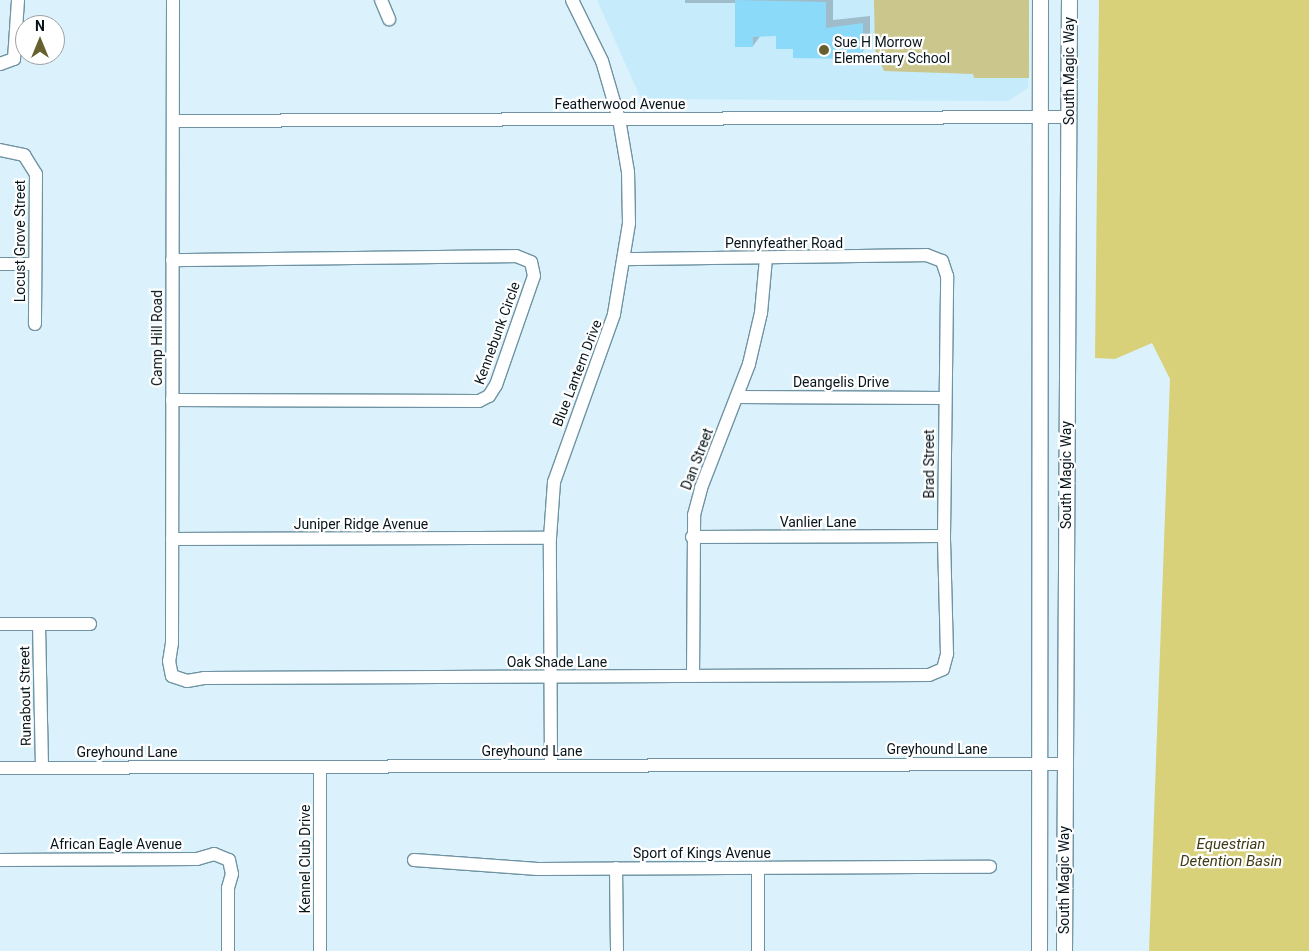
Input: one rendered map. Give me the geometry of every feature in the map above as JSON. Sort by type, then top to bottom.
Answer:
[{"type":"street","points":[[0,64],[14,59],[18,0]]},
{"type":"street","name":"Camp Hill Road","points":[[172,676],[169,661],[172,644],[173,0]]},
{"type":"street","points":[[381,0],[389,19]]},
{"type":"street","name":"Blue Lantern Drive","points":[[551,766],[550,538],[556,474],[614,314],[625,259],[629,223],[628,172],[619,119],[602,61],[572,0]]},
{"type":"street","name":"South Magic Way","points":[[1039,951],[1040,0]]},
{"type":"street","name":"South Magic Way","points":[[1064,951],[1069,0]]},
{"type":"street","name":"Featherwood Avenue","points":[[173,121],[1068,117]]},
{"type":"street","name":"Locust Grove Street","points":[[0,150],[29,159],[36,174],[35,324]]},
{"type":"street","name":"Pennyfeather Road","points":[[625,259],[926,255],[942,261]]},
{"type":"street","name":"Kennebunk Circle","points":[[172,260],[516,256],[531,262],[534,276],[496,385],[489,396],[480,401],[172,400]]},
{"type":"street","name":"Dan Street","points":[[693,676],[692,537],[697,499],[737,397],[761,313],[766,258]]},
{"type":"street","name":"Brad Street","points":[[942,261],[947,276],[944,398],[944,536],[947,654],[943,668]]},
{"type":"street","points":[[0,264],[35,264]]},
{"type":"street","name":"Deangelis Drive","points":[[737,397],[944,398]]},
{"type":"street","name":"Vanlier Lane","points":[[692,537],[944,536]]},
{"type":"street","name":"Juniper Ridge Avenue","points":[[172,539],[550,538]]},
{"type":"street","points":[[0,624],[90,624]]},
{"type":"street","name":"Runabout Street","points":[[39,624],[42,768]]},
{"type":"street","name":"Oak Shade Lane","points":[[172,676],[187,681],[204,678],[929,675],[943,668]]},
{"type":"street","name":"Greyhound Lane","points":[[0,768],[1064,764]]},
{"type":"street","name":"Kennel Club Drive","points":[[320,767],[320,951]]},
{"type":"street","name":"African Eagle Avenue","points":[[0,860],[197,859],[214,854],[229,860],[232,874],[228,888],[228,951]]},
{"type":"street","name":"Sport of Kings Avenue","points":[[414,860],[538,869],[990,867]]},
{"type":"street","points":[[616,868],[617,951]]},
{"type":"street","points":[[758,868],[758,951]]},
{"type":"shaded area","name":"Sue H Morrow Elementary School","points":[[597,0],[1029,0],[1028,88],[1008,101],[641,99]]},
{"type":"shaded area","points":[[874,0],[1029,0],[1029,78],[974,78],[973,74],[884,71],[875,50]]},
{"type":"water","name":"Equestrian Detention Basin","points":[[1099,0],[1309,0],[1309,951],[1149,951],[1170,379],[1152,343],[1115,359],[1095,358]]},
{"type":"building","name":"Sue H Morrow Elementary School","points":[[735,0],[826,2],[826,28],[863,23],[863,53],[857,59],[793,58],[793,49],[776,49],[776,36],[753,37],[753,47],[735,47]]},
{"type":"place","name":"Sue H Morrow Elementary School","points":[[824,50]]}]
